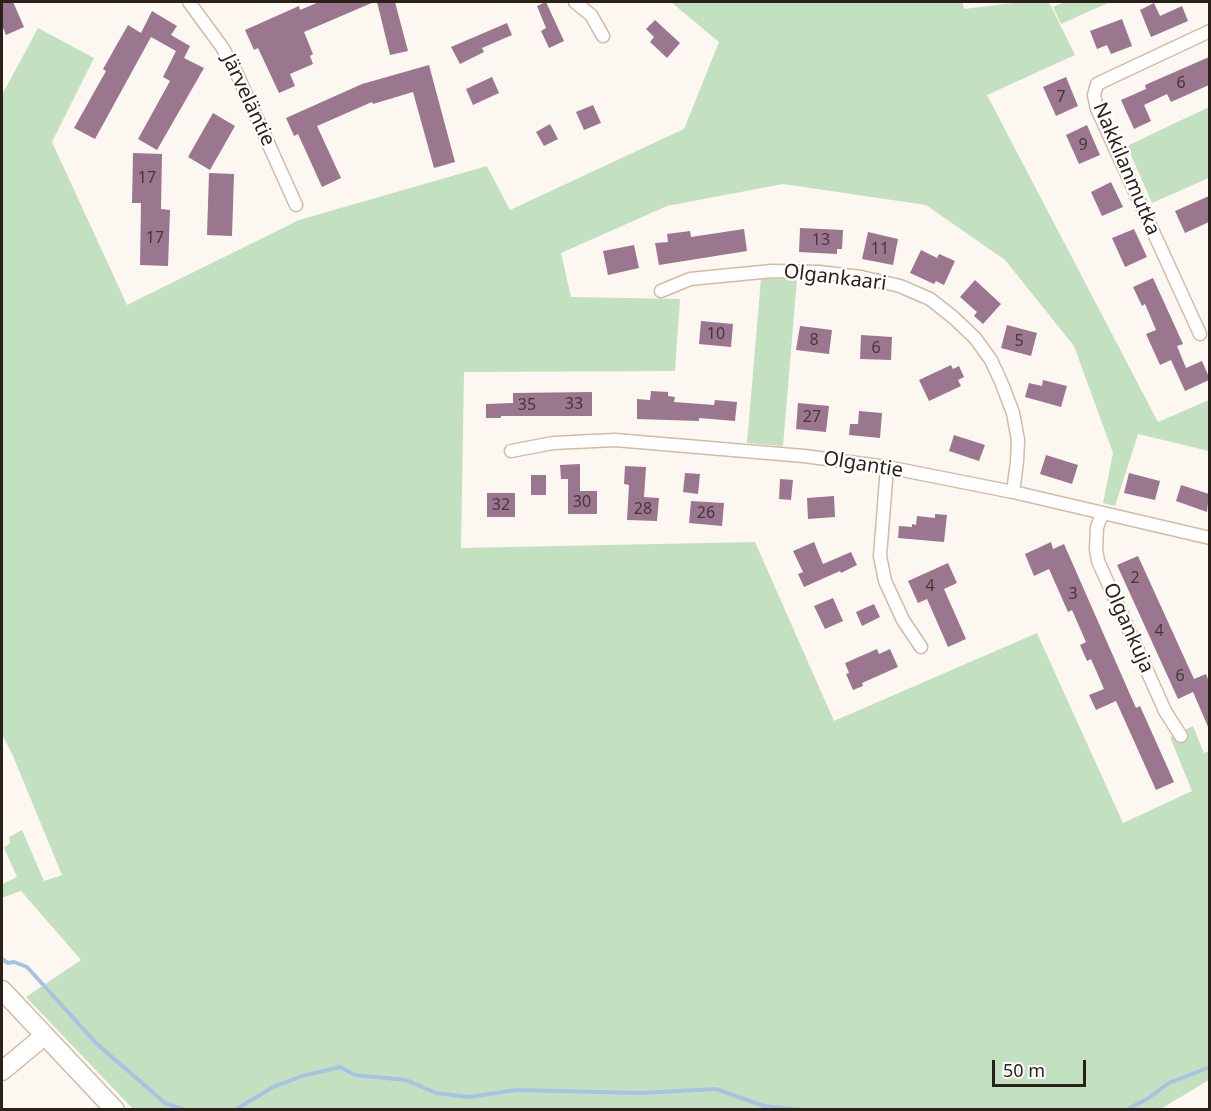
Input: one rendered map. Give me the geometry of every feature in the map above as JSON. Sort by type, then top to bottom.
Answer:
[{"type":"street","name":"Järveläntie","points":[[189,2],[222,47],[237,74],[296,205]]},
{"type":"street","points":[[575,2],[591,15],[603,36]]},
{"type":"street","name":"Nakkilanmutka","points":[[1200,334],[1097,109],[1094,95],[1097,84],[1209,32]]},
{"type":"street","name":"Olgankaari","points":[[661,291],[690,279],[772,270],[861,277],[900,286],[930,299],[975,338],[991,360],[1002,384],[1013,413],[1018,440],[1013,492]]},
{"type":"street","name":"Olgantie","points":[[511,450],[553,443],[615,441],[804,456],[887,467],[1013,492],[1209,538]]},
{"type":"street","points":[[887,467],[880,556],[885,581],[903,620],[921,647]]},
{"type":"street","name":"Olgankuja","points":[[1102,514],[1096,538],[1098,561],[1165,711],[1182,736]]},
{"type":"street","points":[[2,990],[115,1110]]},
{"type":"street","points":[[2,1071],[44,1036]]},
{"type":"green space","points":[[671,2],[962,2],[964,9],[1021,2],[1049,2],[1075,55],[987,95],[1158,422],[1209,400],[1209,451],[1138,434],[1115,506],[1103,503],[1113,453],[1074,346],[1005,260],[926,205],[783,184],[667,206],[561,253],[571,297],[680,299],[675,371],[464,372],[461,548],[755,542],[834,721],[1037,633],[1123,823],[1192,791],[1170,737],[1193,726],[1204,753],[1210,751],[1209,1080],[1159,1110],[133,1109],[26,997],[81,960],[21,891],[2,898],[2,884],[17,877],[4,848],[10,843],[9,837],[22,830],[44,881],[62,875],[2,734],[2,95],[38,28],[94,58],[52,142],[127,305],[299,220],[487,166],[510,210],[684,129],[719,42]]},
{"type":"green space","points":[[1065,2],[1110,2],[1061,24],[1053,7]]},
{"type":"green space","points":[[1209,107],[1209,178],[1152,203],[1127,146]]},
{"type":"green space","points":[[761,279],[797,279],[783,446],[747,443]]},
{"type":"building","points":[[2,2],[13,2],[24,27],[6,35],[2,25]]},
{"type":"building","points":[[319,2],[374,2],[304,32],[313,54],[310,56],[313,64],[290,74],[295,86],[279,93],[258,48],[254,50],[245,30],[299,6],[300,10]]},
{"type":"building","points":[[377,2],[395,2],[408,51],[390,55]]},
{"type":"building","points":[[546,2],[564,41],[549,48],[541,31],[546,28],[537,6]]},
{"type":"building","points":[[1154,3],[1160,16],[1182,6],[1188,21],[1151,37],[1140,10]]},
{"type":"building","points":[[152,11],[177,26],[171,35],[190,46],[184,58],[204,68],[157,150],[138,139],[170,81],[163,77],[176,51],[151,37],[95,139],[74,128],[106,71],[103,69],[128,25],[141,33]]},
{"type":"building","points":[[1122,19],[1132,46],[1111,54],[1107,45],[1097,49],[1090,31]]},
{"type":"building","points":[[655,20],[680,43],[667,58],[650,42],[654,37],[646,29]]},
{"type":"building","points":[[507,23],[512,35],[482,48],[484,52],[460,64],[451,47]]},
{"type":"building","points":[[1209,57],[1209,85],[1171,102],[1167,94],[1144,105],[1151,121],[1134,129],[1121,100],[1146,89],[1145,85]]},
{"type":"building","points":[[429,65],[455,162],[434,168],[413,92],[373,104],[372,102],[317,126],[341,178],[322,187],[298,134],[294,136],[286,118],[362,84]]},
{"type":"building","points":[[492,77],[499,93],[473,105],[466,89]]},
{"type":"building","points":[[1066,77],[1078,106],[1056,116],[1043,87]]},
{"type":"building","points":[[593,105],[601,123],[584,130],[576,112]]},
{"type":"building","points":[[213,113],[235,126],[210,170],[188,157]]},
{"type":"building","points":[[550,124],[558,139],[544,146],[536,132]]},
{"type":"building","points":[[1087,125],[1100,155],[1079,164],[1066,135]]},
{"type":"building","points":[[133,153],[162,154],[161,209],[170,210],[168,266],[140,265],[141,203],[132,203]]},
{"type":"building","points":[[209,173],[234,174],[232,236],[207,235]]},
{"type":"building","points":[[1111,182],[1123,207],[1102,216],[1091,192]]},
{"type":"building","points":[[1209,196],[1209,222],[1185,233],[1175,211]]},
{"type":"building","points":[[800,228],[843,230],[842,249],[837,249],[837,254],[799,252]]},
{"type":"building","points":[[744,229],[747,251],[659,265],[655,243],[668,242],[667,234],[690,231],[691,237]]},
{"type":"building","points":[[1134,229],[1147,257],[1125,267],[1112,238]]},
{"type":"building","points":[[868,232],[898,239],[893,265],[862,259]]},
{"type":"building","points":[[634,245],[639,268],[608,275],[603,251]]},
{"type":"building","points":[[921,250],[937,258],[939,254],[955,261],[944,285],[936,281],[934,284],[910,273]]},
{"type":"building","points":[[1153,278],[1183,344],[1177,346],[1186,368],[1202,361],[1209,377],[1209,380],[1185,391],[1171,360],[1160,365],[1146,334],[1156,330],[1145,304],[1142,306],[1133,287]]},
{"type":"building","points":[[975,280],[1001,304],[983,324],[974,316],[977,312],[960,297]]},
{"type":"building","points":[[701,321],[733,324],[731,347],[699,344]]},
{"type":"building","points":[[1007,325],[1037,333],[1031,356],[1001,348]]},
{"type":"building","points":[[800,326],[832,330],[829,354],[796,350]]},
{"type":"building","points":[[861,335],[892,337],[891,360],[860,359]]},
{"type":"building","points":[[951,365],[953,369],[959,366],[964,377],[958,380],[961,386],[929,401],[919,380]]},
{"type":"building","points":[[1043,380],[1067,386],[1061,407],[1025,397],[1029,383],[1042,386]]},
{"type":"building","points":[[651,391],[668,392],[668,396],[675,397],[674,402],[714,405],[715,400],[737,402],[735,421],[699,418],[699,421],[637,419],[637,399],[650,400]]},
{"type":"building","points":[[592,392],[592,416],[486,418],[486,404],[513,403],[513,393]]},
{"type":"building","points":[[798,403],[829,406],[826,432],[796,429]]},
{"type":"building","points":[[859,411],[882,413],[880,438],[849,435],[850,424],[858,424]]},
{"type":"building","points":[[954,435],[985,445],[979,461],[949,451]]},
{"type":"building","points":[[1046,455],[1078,465],[1072,484],[1040,474]]},
{"type":"building","points":[[580,464],[580,491],[597,491],[597,514],[568,514],[568,479],[561,479],[560,465]]},
{"type":"building","points":[[625,466],[646,467],[644,497],[659,498],[657,521],[627,520],[629,485],[624,484]]},
{"type":"building","points":[[685,473],[700,474],[698,494],[683,492]]},
{"type":"building","points":[[1129,473],[1160,481],[1155,500],[1124,493]]},
{"type":"building","points":[[531,475],[546,475],[546,495],[531,495]]},
{"type":"building","points":[[780,479],[793,480],[791,500],[779,499]]},
{"type":"building","points":[[1181,485],[1209,494],[1207,512],[1176,501]]},
{"type":"building","points":[[487,493],[515,493],[515,517],[487,517]]},
{"type":"building","points":[[834,496],[835,517],[808,519],[807,498]]},
{"type":"building","points":[[691,501],[724,503],[722,526],[689,523]]},
{"type":"building","points":[[935,514],[947,515],[944,542],[898,538],[899,526],[912,527],[912,524],[916,525],[917,516],[935,518]]},
{"type":"building","points":[[814,542],[823,564],[851,552],[857,565],[804,587],[798,574],[803,572],[793,551]]},
{"type":"building","points":[[1051,542],[1053,549],[1064,544],[1136,708],[1140,706],[1174,782],[1156,790],[1116,701],[1096,710],[1089,695],[1104,689],[1091,659],[1087,661],[1080,645],[1086,642],[1072,610],[1068,612],[1049,569],[1034,576],[1025,554]]},
{"type":"building","points":[[1138,556],[1194,679],[1206,674],[1209,682],[1209,729],[1193,692],[1178,699],[1117,565]]},
{"type":"building","points":[[948,563],[957,583],[944,589],[966,639],[948,647],[927,599],[918,603],[908,581]]},
{"type":"building","points":[[833,598],[843,621],[825,629],[814,606]]},
{"type":"building","points":[[874,604],[880,617],[862,626],[856,612]]},
{"type":"building","points":[[877,649],[879,654],[890,649],[898,667],[862,683],[863,686],[853,690],[846,674],[849,673],[845,663]]},
{"type":"waterway","points":[[2,959],[8,963],[14,962],[27,967],[96,1043],[165,1103],[185,1110]]},
{"type":"waterway","points":[[235,1110],[273,1087],[302,1076],[340,1067],[355,1075],[406,1080],[436,1093],[469,1097],[516,1090],[640,1093],[716,1089],[764,1106],[802,1110]]},
{"type":"waterway","points":[[1126,1110],[1147,1099],[1169,1083],[1210,1067]]}]
